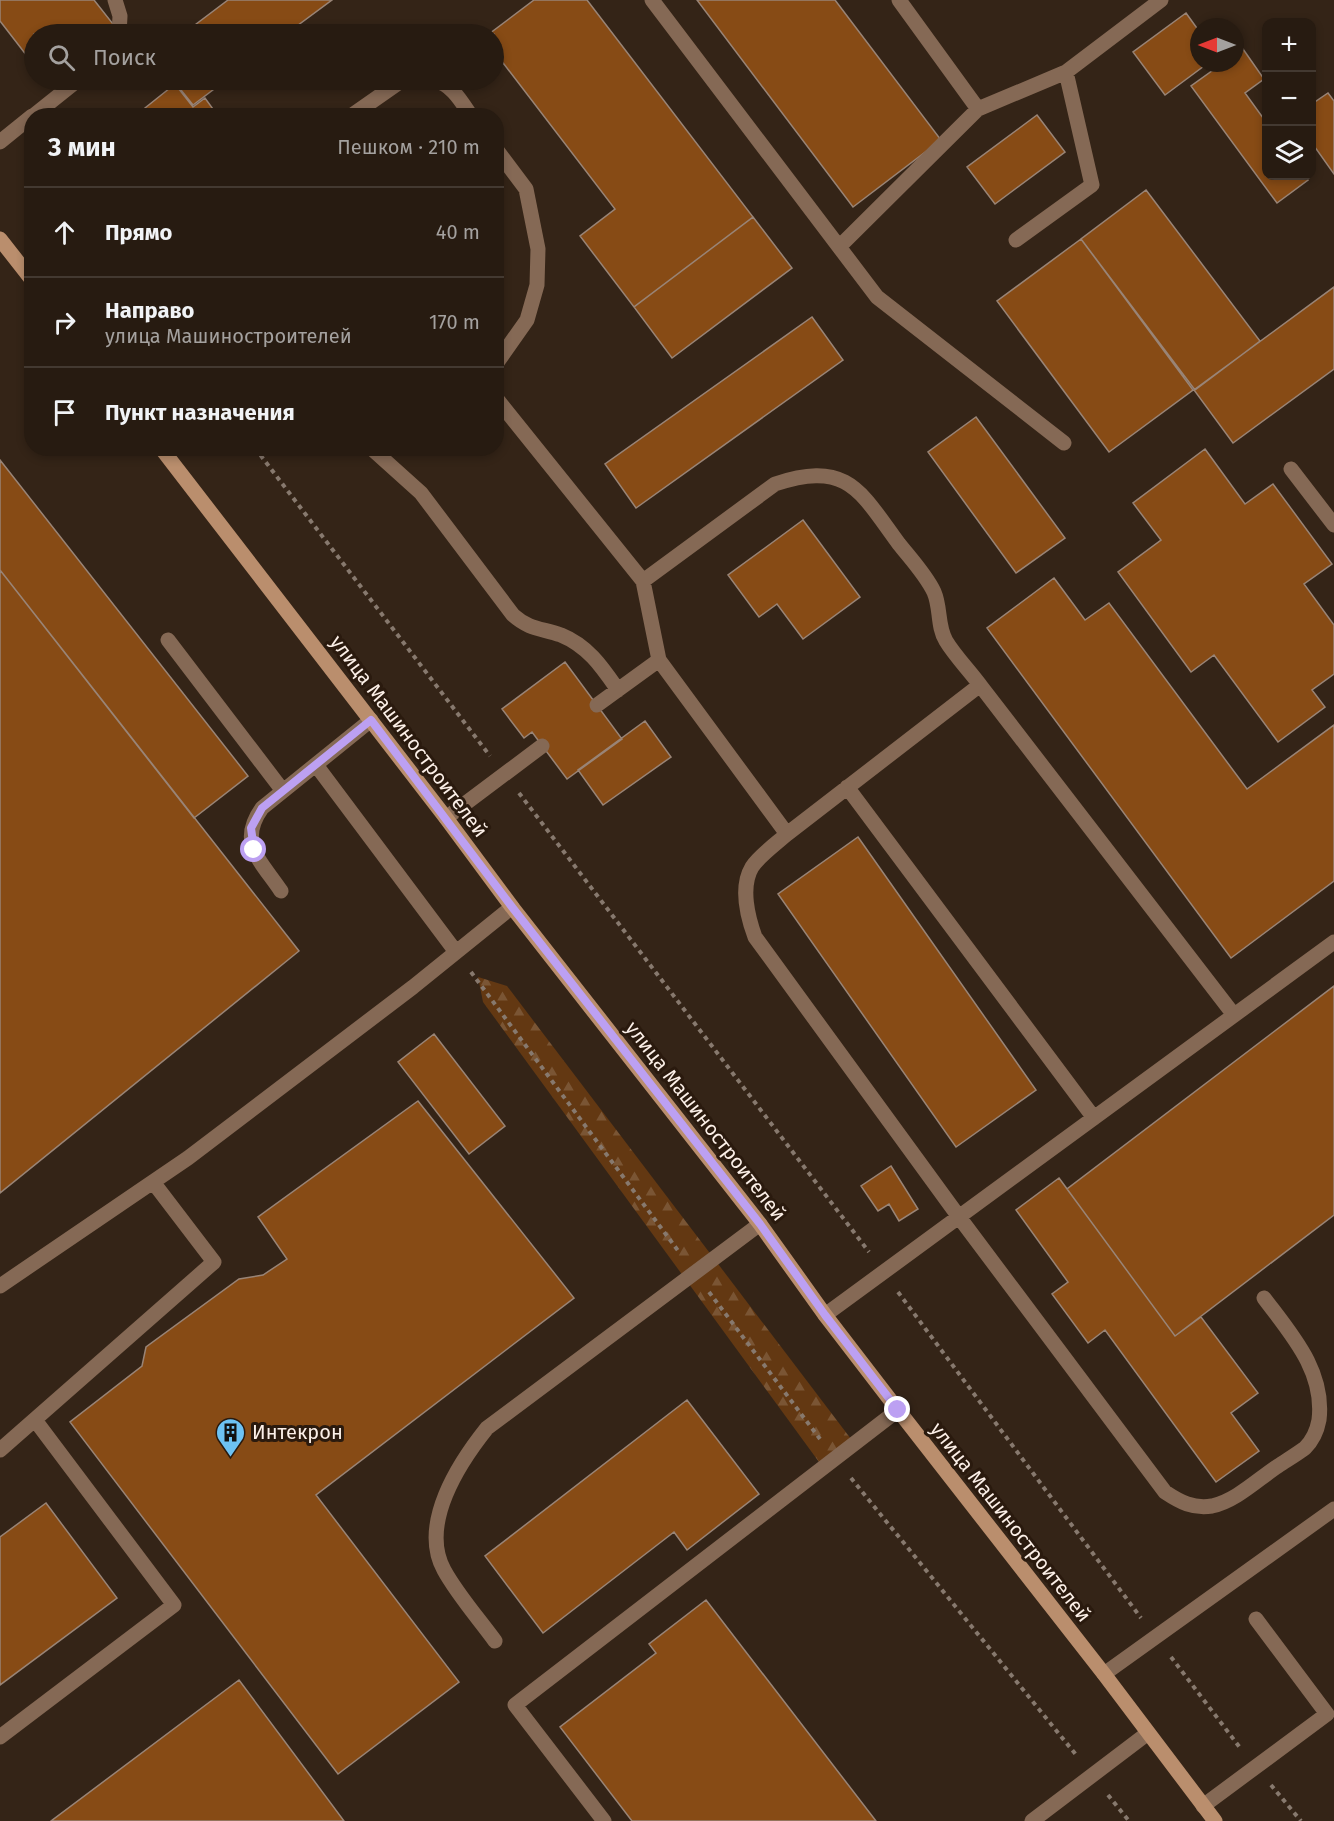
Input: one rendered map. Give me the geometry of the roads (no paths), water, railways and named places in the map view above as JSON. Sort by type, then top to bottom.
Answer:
[{"type":"main road","points":[[0,239],[24,270]]},
{"type":"main road","name":"улица Машиностроителей","points":[[167,456],[512,907],[760,1224],[825,1315],[1104,1674],[1215,1821]]},
{"type":"lane","points":[[115,0],[120,16],[120,24]]},
{"type":"lane","points":[[652,0],[877,297],[1064,443]]},
{"type":"lane","points":[[899,0],[978,109]]},
{"type":"lane","points":[[839,247],[978,109],[1066,72],[1161,0]]},
{"type":"lane","points":[[1016,240],[1092,185],[1066,72]]},
{"type":"lane","points":[[42,108],[65,90]]},
{"type":"lane","points":[[362,108],[387,90]]},
{"type":"lane","points":[[452,90],[465,108]]},
{"type":"lane","points":[[0,142],[24,122]]},
{"type":"lane","points":[[504,160],[526,189],[538,249],[537,285],[527,320],[504,353]]},
{"type":"lane","points":[[504,408],[643,581],[659,660],[787,834]]},
{"type":"lane","points":[[380,456],[421,492],[513,615],[523,624],[560,635],[576,643],[593,656],[618,690]]},
{"type":"lane","points":[[1291,469],[1334,525]]},
{"type":"lane","points":[[643,581],[775,484],[798,476],[823,475],[843,481],[862,494],[933,589],[946,641],[1234,1015]]},
{"type":"lane","points":[[168,640],[283,791]]},
{"type":"lane","points":[[597,705],[659,660]]},
{"type":"lane","points":[[980,685],[787,834],[752,868],[746,891],[747,917],[755,937],[959,1217],[1165,1492],[1180,1502],[1195,1506],[1211,1506],[1228,1500],[1305,1447],[1316,1433],[1319,1417],[1316,1380],[1302,1349],[1264,1298]]},
{"type":"lane","points":[[281,891],[254,850],[251,828],[262,808],[371,720]]},
{"type":"lane","points":[[446,818],[542,746]]},
{"type":"lane","points":[[316,765],[456,952]]},
{"type":"lane","points":[[848,787],[1094,1118]]},
{"type":"lane","points":[[0,1286],[197,1151],[512,907]]},
{"type":"lane","points":[[825,1315],[1334,942]]},
{"type":"lane","points":[[0,1450],[214,1262],[153,1182]]},
{"type":"lane","points":[[495,1641],[443,1569],[437,1548],[437,1521],[447,1490],[468,1452],[487,1428],[760,1224]]},
{"type":"lane","points":[[604,1821],[514,1705],[898,1410]]},
{"type":"lane","points":[[0,1737],[174,1605],[35,1420]]},
{"type":"lane","points":[[1104,1674],[1334,1509]]},
{"type":"lane","points":[[1203,1806],[1327,1714],[1256,1619]]},
{"type":"lane","points":[[1032,1821],[1148,1733]]},
{"type":"place","name":"Интекрон","points":[[231,1458]]}]
